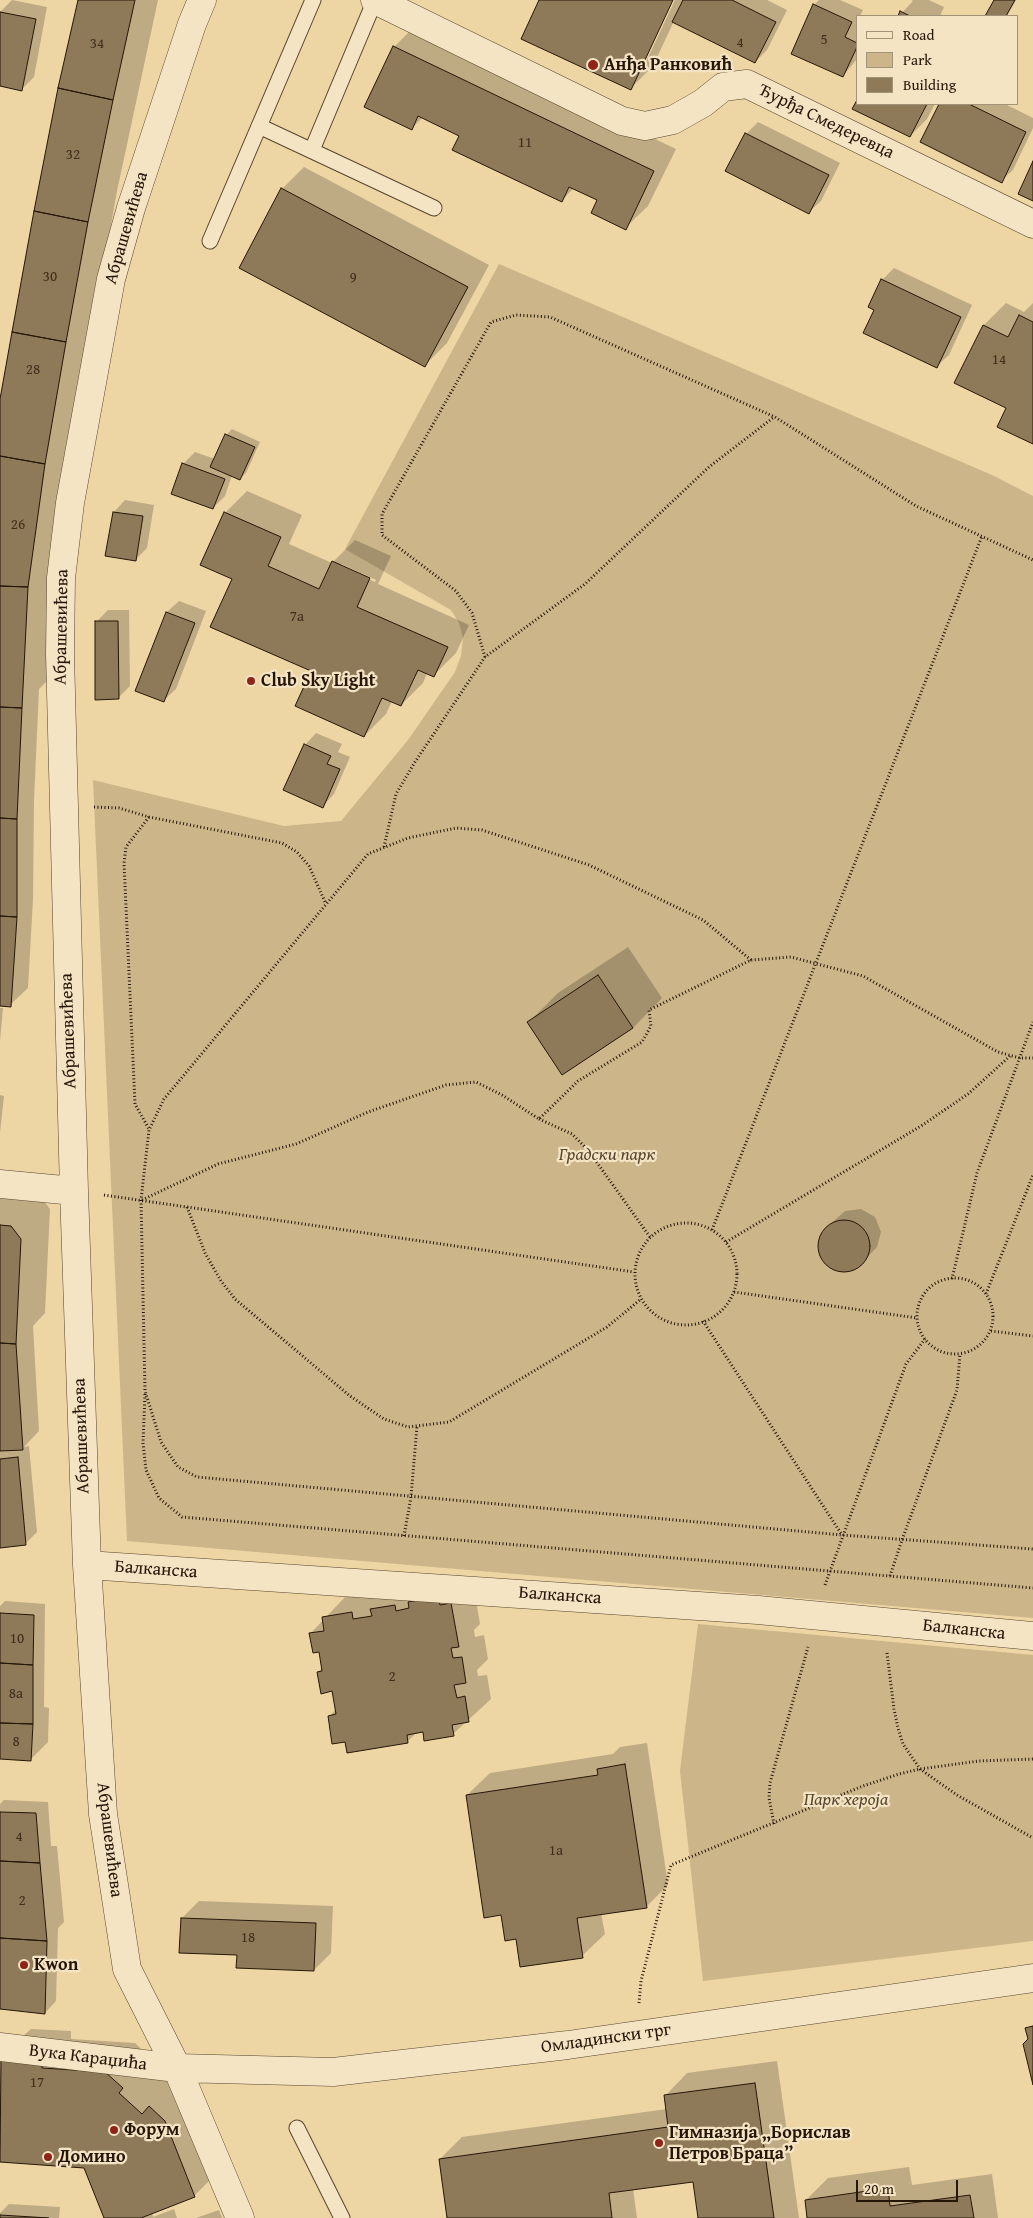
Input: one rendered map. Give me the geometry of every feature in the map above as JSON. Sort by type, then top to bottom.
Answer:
[{"type":"street","name":"Абрашевићева","points":[[202,0],[192,24],[140,180],[111,279],[70,503],[62,578],[60,654],[74,1191],[87,1565],[103,1814],[128,1969],[177,2068],[240,2218]]},
{"type":"street","name":"Ђурђа Смедеревца","points":[[375,0],[622,121],[645,126],[673,120],[723,88],[747,84],[1033,224]]},
{"type":"street","points":[[0,1184],[74,1191]]},
{"type":"street","name":"Балканска","points":[[87,1565],[758,1610],[1033,1636]]},
{"type":"street","name":"Омладински трг","points":[[177,2068],[333,2072],[636,2035],[1033,1978]]},
{"type":"street","name":"Вука Караџића","points":[[0,2047],[177,2068]]},
{"type":"lane","points":[[210,241],[312,0]]},
{"type":"lane","points":[[312,150],[375,0]]},
{"type":"lane","points":[[259,126],[434,208]]},
{"type":"lane","points":[[297,2128],[342,2218]]},
{"type":"path","points":[[484,657],[472,613],[456,591],[382,535],[382,514],[491,322],[516,315],[550,317],[774,417],[916,506],[1033,560]]},
{"type":"path","points":[[384,847],[396,794],[484,657],[585,584],[709,467],[774,417]]},
{"type":"path","points":[[712,1230],[982,536]]},
{"type":"path","points":[[64,807],[119,808],[149,817],[282,843],[297,852],[309,866],[326,904]]},
{"type":"path","points":[[149,817],[126,846],[124,863],[135,1104],[149,1130]]},
{"type":"path","points":[[750,960],[703,920],[590,865],[482,830],[456,828],[408,838],[368,854],[164,1099],[149,1130],[141,1200],[145,1391],[143,1443],[146,1470],[159,1498],[182,1518],[1033,1588]]},
{"type":"path","points":[[539,1119],[578,1081],[642,1042],[651,1026],[649,1010],[750,960],[791,956],[863,976],[998,1052],[1020,1058],[1033,1058]]},
{"type":"path","points":[[952,1278],[977,1173],[1033,1022]]},
{"type":"path","points":[[726,1242],[921,1126],[968,1094],[1010,1056]]},
{"type":"path","points":[[141,1200],[218,1164],[296,1144],[368,1112],[446,1085],[476,1082],[539,1119],[572,1134],[588,1150],[650,1237]]},
{"type":"path","points":[[986,1294],[1033,1175]]},
{"type":"path","points":[[74,1191],[634,1272]]},
{"type":"path","points":[[187,1207],[205,1253],[221,1281],[235,1299],[350,1396],[384,1419],[408,1427],[449,1422],[607,1326],[641,1299]]},
{"type":"path","points":[[678,1224],[695,1224],[712,1230],[726,1242],[734,1257],[737,1274],[734,1292],[725,1308],[711,1319],[694,1324],[677,1324],[660,1318],[646,1307],[634,1279],[634,1272],[640,1249],[650,1237],[663,1228],[678,1224]]},
{"type":"path","points":[[952,1278],[965,1280],[977,1285],[986,1294],[992,1305],[991,1331],[973,1351],[960,1354],[947,1354],[925,1340],[917,1318],[918,1307],[923,1296],[940,1281],[952,1278]]},
{"type":"path","points":[[734,1292],[917,1318]]},
{"type":"path","points":[[704,1321],[842,1535]]},
{"type":"path","points":[[991,1331],[1033,1336]]},
{"type":"path","points":[[774,1824],[769,1798],[770,1783],[828,1571],[906,1364],[925,1340]]},
{"type":"path","points":[[890,1576],[957,1390],[960,1354]]},
{"type":"path","points":[[145,1391],[161,1442],[178,1466],[197,1477],[842,1535],[1033,1549]]},
{"type":"path","points":[[404,1536],[417,1426]]},
{"type":"path","points":[[889,1622],[887,1651],[894,1709],[903,1744],[920,1769],[957,1795],[1033,1838]]},
{"type":"path","points":[[636,2035],[641,1981],[671,1865],[863,1786],[920,1769],[979,1761],[1033,1759]]},
{"type":"green space","name":"Градски парк","points":[[499,264],[992,475],[1033,496],[1033,1618],[127,1541],[93,780],[284,826],[341,821],[408,740],[455,672],[461,656],[463,638],[459,623],[451,610],[345,549]]},
{"type":"green space","name":"Парк хероја","points":[[698,1624],[1033,1655],[1033,1941],[703,1981],[680,1771]]},
{"type":"building","points":[[78,0],[135,0],[113,100],[58,88]]},
{"type":"building","points":[[539,0],[673,0],[631,90],[521,39]]},
{"type":"building","points":[[683,0],[732,0],[776,22],[755,63],[672,22]]},
{"type":"building","points":[[994,0],[1015,0],[1007,15],[986,15]]},
{"type":"building","points":[[813,4],[852,22],[845,37],[856,42],[856,49],[843,77],[791,54]]},
{"type":"building","points":[[900,11],[908,15],[898,15]]},
{"type":"building","points":[[0,12],[36,19],[22,91],[0,86]]},
{"type":"building","points":[[393,46],[654,171],[626,230],[591,213],[597,200],[569,187],[562,202],[452,150],[459,136],[418,116],[412,130],[364,107]]},
{"type":"building","points":[[58,88],[113,100],[88,222],[34,211]]},
{"type":"building","points":[[856,102],[856,105],[926,105],[910,137],[852,109]]},
{"type":"building","points":[[938,105],[971,105],[1026,132],[1002,183],[920,142]]},
{"type":"building","points":[[745,133],[829,175],[809,214],[725,171]]},
{"type":"building","points":[[1033,161],[1033,201],[1018,194]]},
{"type":"building","points":[[281,188],[468,287],[425,367],[239,268]]},
{"type":"building","points":[[34,211],[88,222],[66,342],[12,332]]},
{"type":"building","points":[[881,279],[961,317],[937,368],[863,333],[874,310],[868,307]]},
{"type":"building","points":[[1019,315],[1033,322],[1033,444],[997,427],[1006,408],[954,383],[983,325],[1008,337]]},
{"type":"building","points":[[12,332],[66,342],[45,464],[0,456],[0,399]]},
{"type":"building","points":[[225,434],[255,447],[240,480],[210,467]]},
{"type":"building","points":[[0,456],[45,464],[28,587],[0,586]]},
{"type":"building","points":[[182,463],[225,479],[213,509],[171,494]]},
{"type":"building","points":[[113,512],[143,516],[136,561],[105,556]]},
{"type":"building","points":[[224,512],[281,537],[268,566],[319,589],[332,561],[370,578],[357,607],[448,647],[434,677],[418,670],[401,706],[382,698],[364,737],[295,706],[311,671],[210,627],[232,579],[200,565]]},
{"type":"building","points":[[0,586],[28,587],[22,708],[0,707]]},
{"type":"building","points":[[166,612],[195,623],[164,702],[135,691]]},
{"type":"building","points":[[95,621],[118,621],[119,699],[95,700]]},
{"type":"building","points":[[0,707],[22,708],[17,819],[0,818]]},
{"type":"building","points":[[304,744],[331,756],[327,764],[340,769],[323,808],[283,790]]},
{"type":"building","points":[[0,818],[17,819],[17,917],[0,916]]},
{"type":"building","points":[[0,916],[17,917],[11,1007],[0,1006]]},
{"type":"building","points":[[598,975],[633,1028],[562,1075],[527,1022]]},
{"type":"building","points":[[844,1220],[854,1222],[862,1228],[868,1236],[870,1246],[868,1256],[862,1264],[854,1270],[844,1272],[834,1270],[826,1264],[820,1256],[818,1246],[820,1236],[826,1228],[834,1222]]},
{"type":"building","points":[[0,1225],[11,1226],[21,1239],[16,1344],[0,1343]]},
{"type":"building","points":[[0,1343],[16,1344],[23,1450],[0,1451]]},
{"type":"building","points":[[18,1457],[26,1545],[0,1548],[0,1459]]},
{"type":"building","points":[[438,1596],[440,1605],[451,1603],[459,1647],[451,1648],[453,1658],[462,1657],[466,1683],[454,1685],[457,1698],[465,1696],[469,1722],[452,1725],[454,1736],[424,1741],[423,1732],[407,1735],[408,1743],[347,1753],[345,1742],[332,1744],[328,1716],[336,1714],[332,1691],[321,1694],[317,1672],[322,1671],[319,1652],[313,1653],[309,1633],[324,1631],[322,1617],[352,1612],[353,1619],[372,1616],[370,1609],[395,1605],[396,1611],[409,1608],[408,1602]]},
{"type":"building","points":[[0,1613],[34,1615],[33,1665],[0,1663]]},
{"type":"building","points":[[0,1663],[33,1665],[33,1724],[0,1723]]},
{"type":"building","points":[[0,1723],[33,1724],[31,1761],[0,1759]]},
{"type":"building","points":[[625,1764],[647,1908],[577,1918],[583,1958],[520,1967],[516,1939],[505,1941],[501,1915],[484,1918],[466,1795],[598,1775],[597,1769]]},
{"type":"building","points":[[0,1812],[36,1813],[40,1863],[0,1861]]},
{"type":"building","points":[[0,1861],[40,1863],[47,1941],[0,1938]]},
{"type":"building","points":[[181,1918],[316,1923],[314,1971],[236,1968],[237,1955],[179,1953]]},
{"type":"building","points":[[0,1938],[47,1941],[45,2014],[0,2009]]},
{"type":"building","points":[[1033,2026],[1033,2085],[1023,2044],[1028,2039],[1025,2028]]},
{"type":"building","points":[[1,2058],[42,2060],[42,2068],[105,2072],[123,2088],[119,2093],[142,2114],[149,2106],[165,2121],[195,2197],[141,2218],[104,2218],[84,2168],[0,2162]]},
{"type":"building","name":"Гимназија „Борислав Петров Браца”","points":[[755,2083],[774,2218],[698,2218],[693,2182],[609,2193],[612,2218],[447,2218],[439,2159],[668,2127],[664,2095]]},
{"type":"building","name":"Гимназија „Борислав Петров Браца”","points":[[888,2188],[890,2206],[970,2195],[974,2218],[807,2218],[805,2200]]},
{"type":"building","points":[[0,2215],[49,2218],[0,2218]]},
{"type":"place","name":"Анђа Ранковић","points":[[593,65]]},
{"type":"place","name":"Club Sky Light","points":[[251,681]]},
{"type":"place","name":"Kwon","points":[[24,1965]]},
{"type":"place","name":"Форум","points":[[114,2130]]},
{"type":"place","name":"Гимназија „Борислав Петров Браца”","points":[[659,2143]]},
{"type":"place","name":"Домино","points":[[48,2157]]}]
